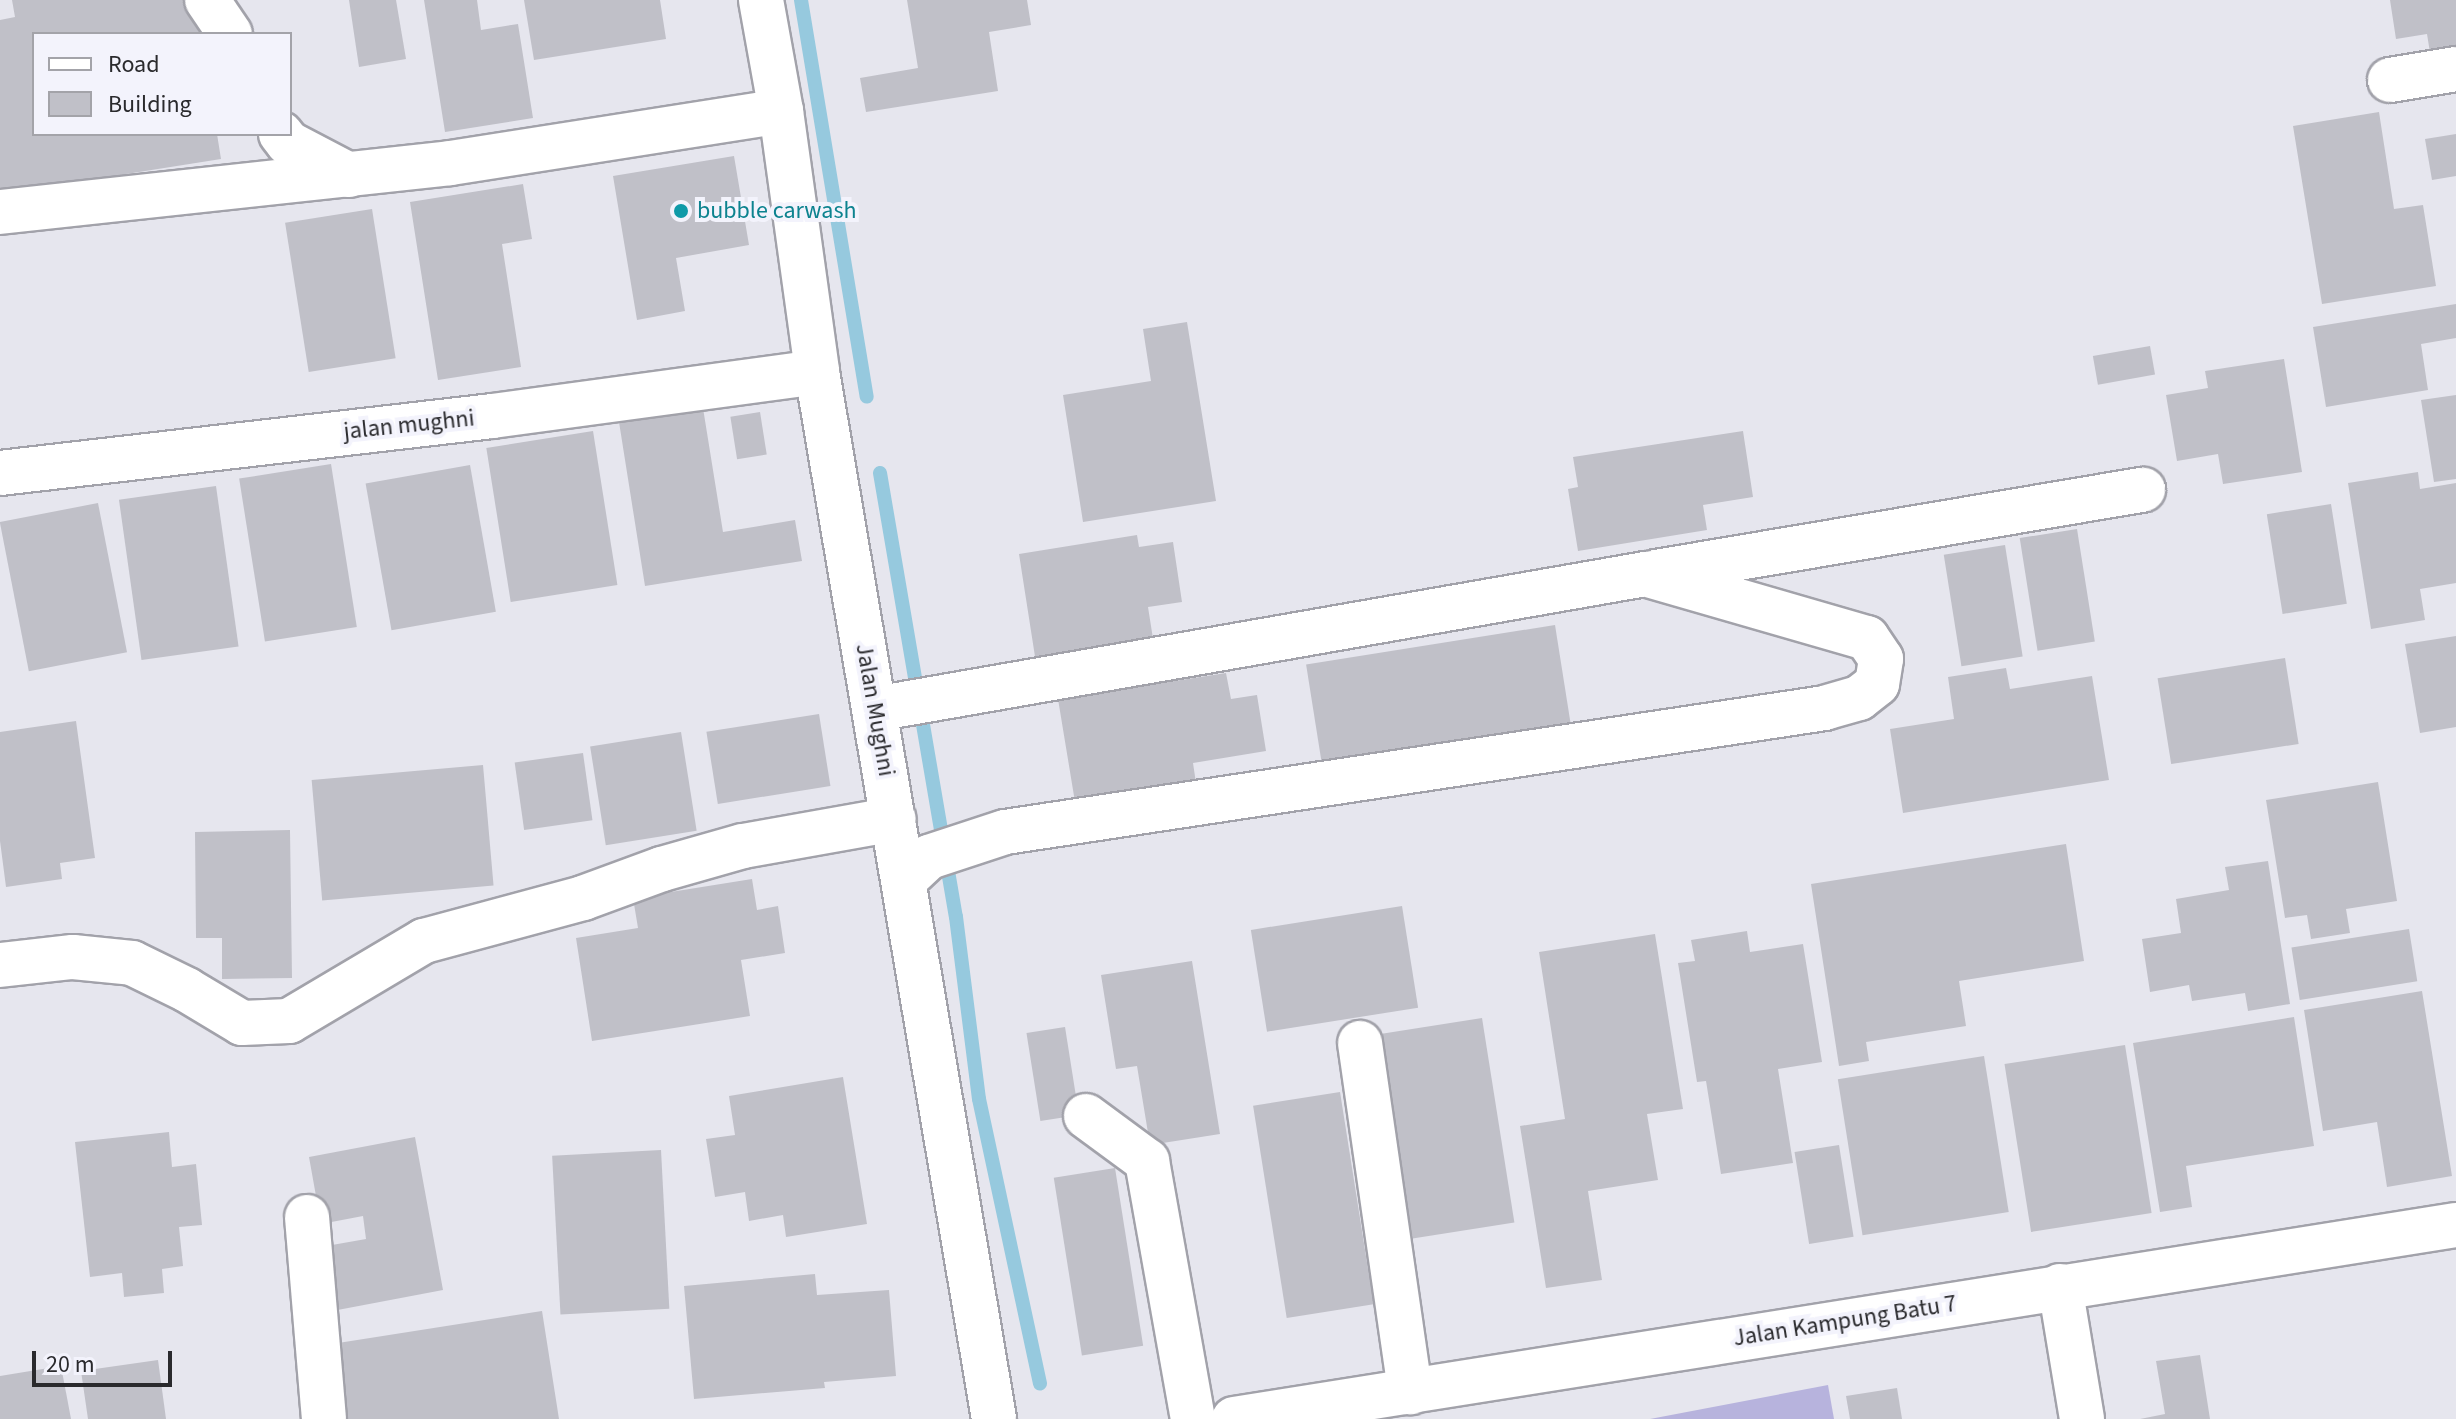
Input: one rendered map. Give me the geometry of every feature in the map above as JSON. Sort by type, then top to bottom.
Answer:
[{"type":"street","points":[[207,0],[229,32]]},
{"type":"street","name":"Jalan Mughni","points":[[761,0],[781,111],[817,372],[883,707],[894,819],[931,861],[994,1419]]},
{"type":"street","points":[[2390,80],[2456,69]]},
{"type":"street","points":[[0,212],[450,163],[781,111]]},
{"type":"street","points":[[283,136],[288,143],[349,175]]},
{"type":"street","name":"jalan mughni","points":[[0,473],[492,416],[817,372]]},
{"type":"street","points":[[883,707],[2143,490]]},
{"type":"street","points":[[931,861],[1005,832],[1825,708],[1859,698],[1877,684],[1881,659],[1867,638],[1645,574]]},
{"type":"street","points":[[0,965],[73,957],[132,963],[187,990],[242,1023],[289,1021],[424,941],[583,898],[662,869],[743,846],[894,819]]},
{"type":"street","points":[[1360,1043],[1410,1392]]},
{"type":"street","points":[[1086,1116],[1147,1161],[1193,1419]]},
{"type":"street","points":[[307,1217],[324,1419]]},
{"type":"street","name":"Jalan Kampung Batu 7","points":[[1234,1419],[2456,1225]]},
{"type":"street","points":[[2060,1286],[2082,1419]]},
{"type":"shaded area","points":[[1828,1385],[1834,1419],[1650,1419]]},
{"type":"building","points":[[12,0],[196,0],[202,32],[32,32],[32,136],[217,136],[221,159],[0,194],[0,20],[15,17]]},
{"type":"building","points":[[349,0],[396,0],[406,59],[359,67]]},
{"type":"building","points":[[424,0],[477,0],[481,30],[518,24],[533,118],[445,132]]},
{"type":"building","points":[[524,0],[660,0],[666,39],[534,60]]},
{"type":"building","points":[[907,0],[1027,0],[1031,25],[989,32],[998,91],[866,112],[860,78],[918,68]]},
{"type":"building","points":[[2390,0],[2456,0],[2456,55],[2431,59],[2427,34],[2396,39]]},
{"type":"building","points":[[2379,112],[2394,209],[2423,205],[2436,286],[2322,304],[2293,126]]},
{"type":"building","points":[[2456,134],[2456,176],[2432,180],[2425,139]]},
{"type":"building","name":"bubble carwash","points":[[734,156],[749,245],[676,258],[685,311],[637,320],[613,176]]},
{"type":"building","points":[[523,184],[532,239],[502,244],[521,367],[438,380],[410,202]]},
{"type":"building","points":[[372,209],[396,358],[309,372],[285,223]]},
{"type":"building","points":[[2456,304],[2456,338],[2421,344],[2428,390],[2326,407],[2313,327]]},
{"type":"building","points":[[1187,322],[1216,501],[1083,522],[1063,395],[1151,381],[1143,329]]},
{"type":"building","points":[[2150,346],[2155,375],[2098,385],[2093,356]]},
{"type":"building","points":[[2284,359],[2302,472],[2223,484],[2218,454],[2177,461],[2166,395],[2208,388],[2205,371]]},
{"type":"building","points":[[2456,395],[2456,479],[2434,482],[2421,400]]},
{"type":"building","points":[[703,408],[723,532],[795,520],[802,561],[645,586],[619,422]]},
{"type":"building","points":[[760,412],[767,454],[737,459],[730,417]]},
{"type":"building","points":[[593,431],[617,585],[511,602],[486,448]]},
{"type":"building","points":[[1743,431],[1753,497],[1703,505],[1707,530],[1578,551],[1568,489],[1578,487],[1573,457]]},
{"type":"building","points":[[331,464],[357,627],[265,642],[239,479]]},
{"type":"building","points":[[470,465],[496,612],[391,630],[366,483]]},
{"type":"building","points":[[2418,472],[2420,489],[2456,483],[2456,583],[2420,589],[2425,620],[2371,629],[2348,483]]},
{"type":"building","points":[[216,486],[239,646],[141,660],[119,500]]},
{"type":"building","points":[[98,503],[127,652],[29,671],[0,522]]},
{"type":"building","points":[[2331,504],[2347,604],[2283,614],[2267,514]]},
{"type":"building","points":[[2077,529],[2095,642],[2038,651],[2020,538]]},
{"type":"building","points":[[1137,535],[1139,547],[1173,542],[1182,602],[1148,607],[1154,645],[1036,663],[1019,554]]},
{"type":"building","points":[[2005,545],[2023,657],[1961,666],[1944,555]]},
{"type":"building","points":[[1555,625],[1571,727],[1322,766],[1306,664]]},
{"type":"building","points":[[2456,636],[2456,727],[2420,733],[2405,644]]},
{"type":"building","points":[[2285,658],[2299,744],[2171,764],[2158,678]]},
{"type":"building","points":[[2006,668],[2010,689],[2092,676],[2109,780],[1903,813],[1890,729],[1954,719],[1948,677]]},
{"type":"building","points":[[1226,673],[1231,699],[1257,695],[1266,751],[1193,763],[1196,783],[1075,802],[1058,699]]},
{"type":"building","points":[[819,714],[830,786],[718,804],[706,732]]},
{"type":"building","points":[[76,721],[95,858],[60,863],[62,879],[6,887],[0,841],[0,732]]},
{"type":"building","points":[[681,732],[697,831],[606,845],[590,746]]},
{"type":"building","points":[[583,753],[592,820],[524,830],[515,763]]},
{"type":"building","points":[[483,765],[494,886],[322,901],[312,780]]},
{"type":"building","points":[[2378,782],[2397,901],[2346,909],[2350,933],[2311,939],[2307,915],[2285,918],[2266,800]]},
{"type":"building","points":[[290,830],[292,978],[222,979],[222,938],[196,938],[195,832]]},
{"type":"building","points":[[2066,844],[2084,961],[1959,981],[1966,1026],[1866,1042],[1869,1061],[1839,1066],[1811,884]]},
{"type":"building","points":[[2268,861],[2290,1004],[2248,1011],[2245,993],[2192,1001],[2189,985],[2150,992],[2142,939],[2181,933],[2176,899],[2229,890],[2225,867]]},
{"type":"building","points":[[752,879],[757,910],[778,906],[785,953],[741,960],[750,1016],[592,1041],[576,938],[638,928],[633,898]]},
{"type":"building","points":[[1402,906],[1418,1008],[1267,1032],[1251,930]]},
{"type":"building","points":[[2409,929],[2417,981],[2300,1000],[2291,948]]},
{"type":"building","points":[[1747,931],[1750,952],[1803,944],[1822,1062],[1778,1069],[1793,1163],[1721,1174],[1706,1081],[1697,1082],[1678,963],[1695,961],[1691,940]]},
{"type":"building","points":[[1655,934],[1683,1109],[1647,1114],[1658,1180],[1588,1191],[1602,1280],[1546,1288],[1520,1126],[1565,1119],[1539,952]]},
{"type":"building","points":[[1192,961],[1220,1134],[1150,1145],[1137,1066],[1116,1069],[1101,975]]},
{"type":"building","points":[[2422,991],[2452,1176],[2387,1187],[2377,1122],[2323,1131],[2304,1010]]},
{"type":"building","points":[[2294,1017],[2314,1146],[2186,1166],[2192,1207],[2160,1212],[2133,1043]]},
{"type":"building","points":[[1482,1018],[1514,1222],[1413,1239],[1380,1034]]},
{"type":"building","points":[[1065,1027],[1079,1115],[1040,1121],[1026,1033]]},
{"type":"building","points":[[2125,1045],[2152,1213],[2031,1232],[2005,1064]]},
{"type":"building","points":[[1984,1056],[2009,1212],[1863,1235],[1838,1079]]},
{"type":"building","points":[[843,1077],[867,1224],[786,1237],[783,1215],[749,1221],[745,1192],[715,1197],[706,1139],[735,1135],[729,1096]]},
{"type":"building","points":[[1340,1092],[1374,1304],[1287,1318],[1253,1106]]},
{"type":"building","points":[[169,1132],[172,1167],[196,1164],[202,1225],[179,1227],[183,1266],[162,1269],[164,1293],[124,1297],[122,1273],[90,1277],[75,1142]]},
{"type":"building","points":[[415,1137],[443,1290],[327,1312],[315,1248],[366,1239],[363,1216],[321,1224],[309,1157]]},
{"type":"building","points":[[1839,1145],[1854,1237],[1809,1244],[1795,1152]]},
{"type":"building","points":[[661,1150],[669,1309],[560,1314],[552,1156]]},
{"type":"building","points":[[1115,1168],[1143,1346],[1082,1355],[1054,1178]]},
{"type":"building","points":[[815,1274],[817,1295],[889,1290],[896,1376],[824,1382],[825,1388],[694,1399],[684,1286]]},
{"type":"building","points":[[542,1311],[559,1419],[330,1419],[319,1346]]},
{"type":"building","points":[[2200,1355],[2210,1419],[2140,1419],[2165,1414],[2156,1361]]},
{"type":"building","points":[[158,1360],[166,1419],[88,1419],[81,1371]]},
{"type":"building","points":[[61,1366],[71,1419],[0,1419],[0,1376]]},
{"type":"building","points":[[1897,1388],[1902,1419],[1850,1419],[1846,1396]]},
{"type":"waterway","points":[[801,0],[867,397]]},
{"type":"waterway","points":[[880,473],[956,917],[979,1099],[1040,1384]]},
{"type":"place","name":"bubble carwash","points":[[681,211]]}]
